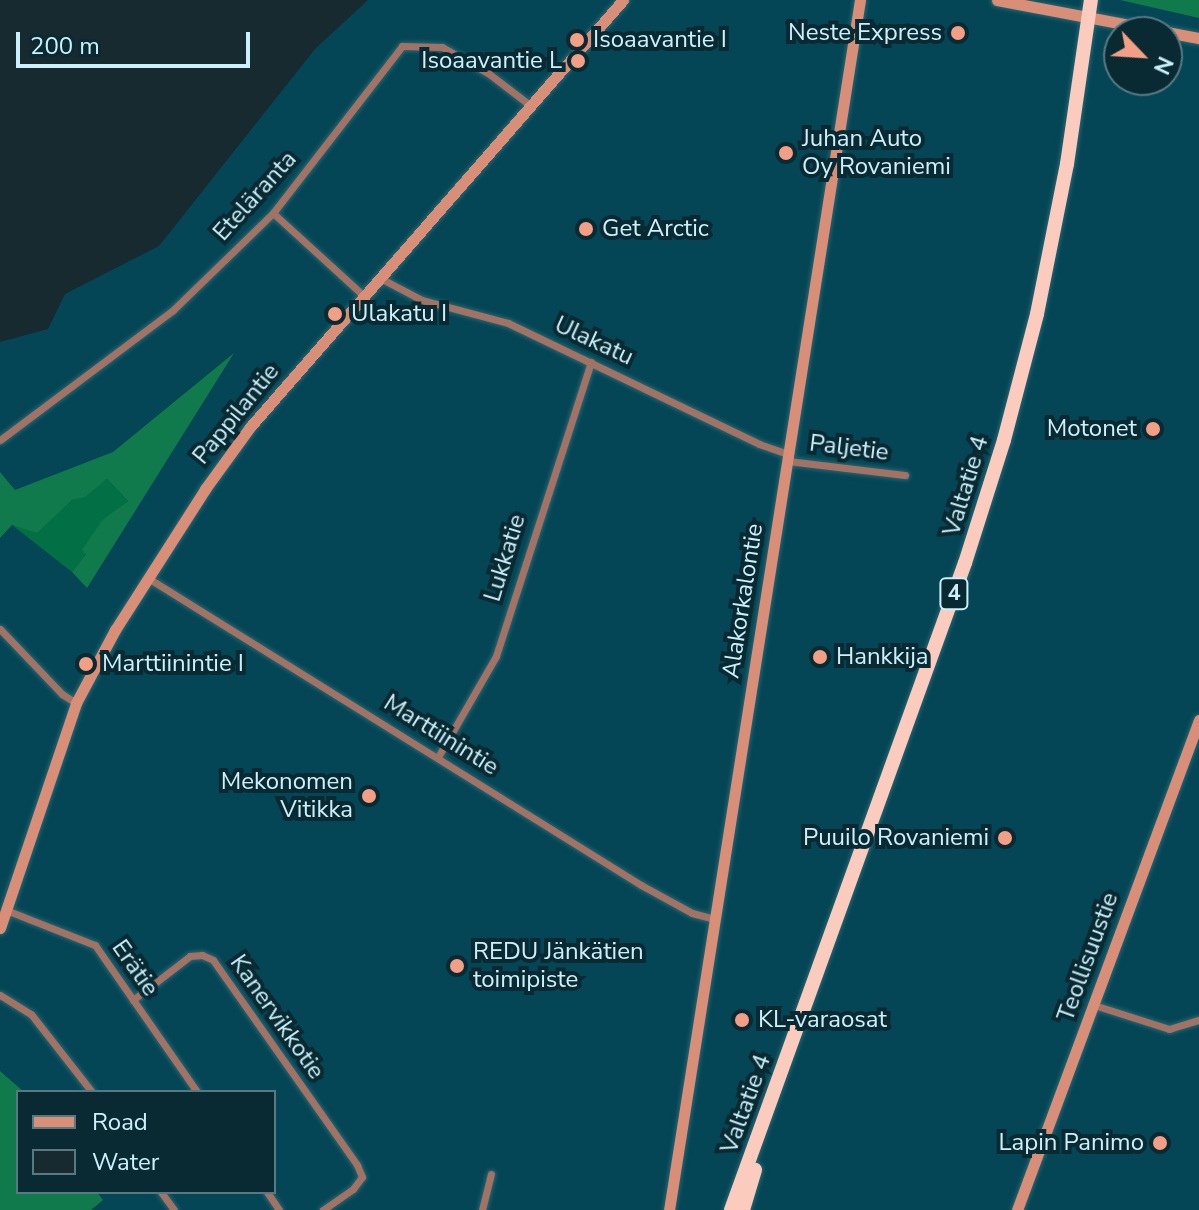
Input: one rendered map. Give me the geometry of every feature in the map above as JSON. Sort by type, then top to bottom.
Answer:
[{"type":"highway","name":"Valtatie 4","points":[[731,1210],[955,592],[1004,440],[1037,314],[1067,164],[1091,0]]},
{"type":"highway","name":"Valtatie 4","points":[[743,1210],[802,1012]]},
{"type":"street","name":"Pappilantie","points":[[0,928],[76,703],[148,578],[242,438],[623,0]]},
{"type":"street","name":"Alakorkalontie","points":[[669,1210],[860,0]]},
{"type":"street","points":[[997,0],[1199,38]]},
{"type":"street","name":"Eteläranta","points":[[0,440],[173,310],[273,213],[402,46],[442,47],[488,73],[531,106]]},
{"type":"street","points":[[273,213],[364,296]]},
{"type":"street","name":"Ulakatu","points":[[380,278],[422,300],[508,323],[787,457]]},
{"type":"street","name":"Lukkatie","points":[[438,757],[496,656],[591,362]]},
{"type":"street","name":"Paljetie","points":[[787,457],[905,475]]},
{"type":"street","name":"Marttiinintie","points":[[148,578],[641,885],[692,913],[715,919]]},
{"type":"street","points":[[0,629],[62,694],[76,703]]},
{"type":"street","name":"Teollisuustie","points":[[1017,1210],[1199,720]]},
{"type":"street","name":"Erätie","points":[[6,910],[95,945],[196,1090]]},
{"type":"street","name":"Kanervikkotie","points":[[133,1000],[190,956],[202,955],[213,960],[362,1177],[353,1189],[323,1210]]},
{"type":"street","points":[[0,995],[31,1014],[90,1090]]},
{"type":"street","points":[[1094,1005],[1169,1029],[1199,1020]]},
{"type":"street","points":[[482,1210],[491,1174]]},
{"type":"green space","points":[[1120,0],[1199,0],[1199,18]]},
{"type":"green space","points":[[234,353],[87,588],[72,572],[86,554],[82,550],[103,519],[128,501],[107,479],[85,497],[72,500],[37,533],[12,525],[0,538],[0,472],[15,490],[113,452]]},
{"type":"green space","points":[[107,479],[128,501],[103,519],[86,554],[72,572],[12,525],[37,532],[72,500],[85,496]]},
{"type":"green space","points":[[0,1071],[22,1090],[16,1090],[16,1194],[98,1194],[103,1200],[91,1210],[0,1210]]},
{"type":"water","points":[[0,0],[368,0],[315,49],[159,246],[65,294],[48,329],[0,342]]},
{"type":"place","name":"Neste Express","points":[[958,33]]},
{"type":"place","name":"Isoaavantie I","points":[[577,40]]},
{"type":"place","name":"Isoaavantie L","points":[[578,61]]},
{"type":"place","name":"Juhan Auto Oy Rovaniemi","points":[[786,153]]},
{"type":"place","name":"Get Arctic","points":[[586,229]]},
{"type":"place","name":"Ulakatu I","points":[[335,314]]},
{"type":"place","name":"Motonet","points":[[1153,429]]},
{"type":"place","name":"Hankkija","points":[[820,657]]},
{"type":"place","name":"Marttiinintie I","points":[[86,664]]},
{"type":"place","name":"Mekonomen Vitikka","points":[[369,796]]},
{"type":"place","name":"Puuilo Rovaniemi","points":[[1005,838]]},
{"type":"place","name":"REDU Jänkätien toimipiste","points":[[457,966]]},
{"type":"place","name":"KL-varaosat","points":[[742,1020]]},
{"type":"place","name":"Lapin Panimo","points":[[1160,1143]]}]
